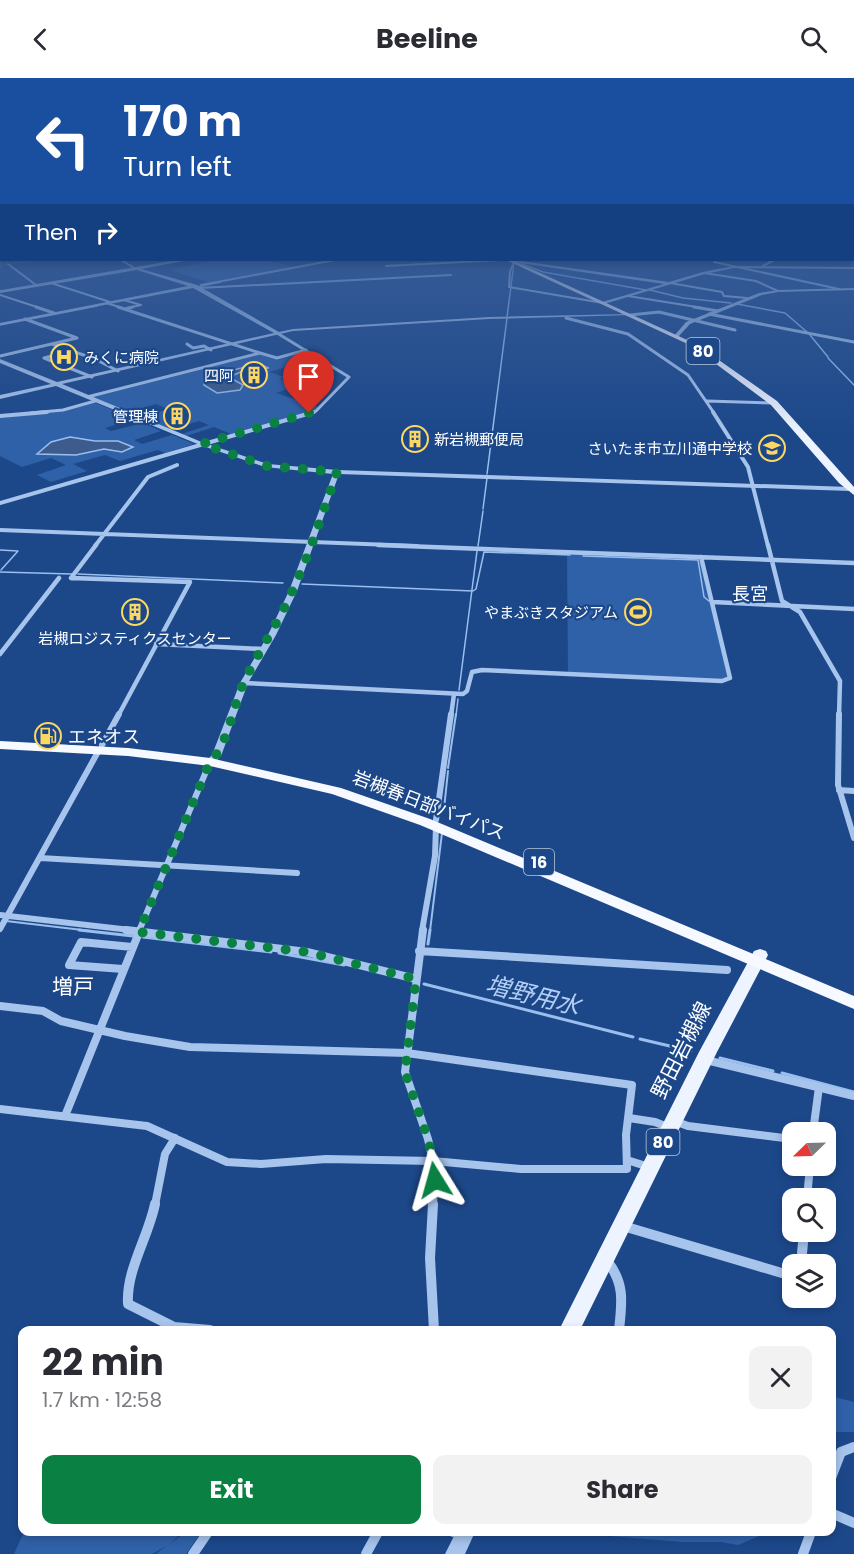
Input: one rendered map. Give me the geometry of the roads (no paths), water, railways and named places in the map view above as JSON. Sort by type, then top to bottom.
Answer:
[{"type":"highway","name":"岩槻春日部バイパス","points":[[0,739],[213,759],[278,768],[341,786],[436,823],[758,959],[854,1003]]},
{"type":"highway","name":"岩槻春日部バイパス","points":[[0,744],[101,747]]},
{"type":"highway","name":"岩槻春日部バイパス","points":[[758,959],[854,994]]},
{"type":"main road","name":"80","points":[[586,295],[694,345],[774,403],[852,490]]},
{"type":"main road","name":"野田岩槻線","points":[[571,1326],[704,1059],[758,959]]},
{"type":"street","points":[[5,295],[54,313]]},
{"type":"street","points":[[85,295],[278,358],[306,350]]},
{"type":"street","points":[[0,324],[153,295]]},
{"type":"street","points":[[0,503],[320,408],[350,376],[211,295]]},
{"type":"street","points":[[557,295],[604,303],[632,295]]},
{"type":"street","points":[[723,295],[724,297],[747,298]]},
{"type":"street","points":[[676,336],[694,320],[747,298],[761,295]]},
{"type":"street","points":[[628,296],[718,311]]},
{"type":"street","points":[[124,300],[141,305],[124,309]]},
{"type":"street","points":[[0,397],[294,330],[489,318],[566,318],[659,312],[735,330]]},
{"type":"street","points":[[709,314],[854,342]]},
{"type":"street","points":[[566,318],[628,333],[690,377],[746,463],[782,601],[800,612],[840,681],[837,759],[839,790],[854,838]]},
{"type":"street","points":[[0,356],[77,338],[26,320]]},
{"type":"street","points":[[51,344],[104,361],[118,371]]},
{"type":"street","points":[[187,344],[193,348],[204,346],[211,350]]},
{"type":"street","points":[[71,351],[44,358],[92,377]]},
{"type":"street","points":[[87,397],[260,353]]},
{"type":"street","points":[[0,361],[202,444],[267,466],[337,472],[852,490]]},
{"type":"street","points":[[0,416],[63,410],[95,401]]},
{"type":"street","points":[[706,401],[774,403]]},
{"type":"street","points":[[0,929],[4,915],[40,858],[189,582],[71,578],[148,477],[177,465],[160,456]]},
{"type":"street","points":[[65,1116],[132,947],[244,682],[293,591],[337,472]]},
{"type":"street","points":[[0,530],[854,563]]},
{"type":"street","points":[[244,682],[463,694],[467,691],[472,672],[482,669],[722,681],[730,678],[701,557]]},
{"type":"street","points":[[0,654],[59,578]]},
{"type":"street","points":[[713,602],[854,609]]},
{"type":"street","points":[[156,644],[263,649]]},
{"type":"street","points":[[434,1326],[430,1258],[435,1180],[433,1161],[405,1072],[419,951],[435,856],[436,823],[454,694]]},
{"type":"street","points":[[839,790],[854,791]]},
{"type":"street","points":[[40,858],[297,873]]},
{"type":"street","points":[[4,915],[307,952],[416,979]]},
{"type":"street","points":[[123,969],[69,964],[81,942],[132,947]]},
{"type":"street","points":[[419,951],[727,970]]},
{"type":"street","points":[[0,1006],[43,1011],[61,1021],[99,1028],[125,1036],[190,1047],[407,1053],[632,1085],[626,1135],[627,1169],[521,1169],[433,1161],[326,1159],[261,1164],[227,1162],[147,1126],[0,1109]]},
{"type":"street","points":[[704,1059],[854,1096]]},
{"type":"street","points":[[814,1122],[819,1087]]},
{"type":"street","points":[[629,1118],[782,1137]]},
{"type":"street","points":[[172,1326],[128,1304],[127,1286],[151,1224],[165,1154],[175,1138]]},
{"type":"street","points":[[627,1160],[651,1167]]},
{"type":"street","points":[[622,1225],[782,1273]]},
{"type":"street","points":[[605,1259],[614,1269],[624,1287],[619,1326]]},
{"type":"street","points":[[836,1465],[841,1452],[854,1447]]},
{"type":"street","points":[[836,1515],[854,1523]]},
{"type":"street","points":[[193,1554],[205,1536]]},
{"type":"street","points":[[366,1554],[376,1536]]},
{"type":"street","points":[[455,1554],[461,1536]]},
{"type":"street","points":[[803,1554],[810,1536]]},
{"type":"waterway","points":[[507,317],[510,295]]},
{"type":"waterway","points":[[670,295],[731,303]]},
{"type":"waterway","points":[[737,304],[785,313],[807,332]]},
{"type":"waterway","points":[[0,325],[97,306]]},
{"type":"waterway","points":[[487,474],[507,318]]},
{"type":"waterway","points":[[810,335],[828,357]]},
{"type":"waterway","points":[[828,358],[854,385]]},
{"type":"waterway","points":[[483,509],[487,478]]},
{"type":"waterway","points":[[478,546],[483,511]]},
{"type":"waterway","points":[[0,550],[18,551],[1,570]]},
{"type":"waterway","points":[[472,591],[477,551]]},
{"type":"waterway","points":[[472,591],[476,589],[484,552],[570,555]]},
{"type":"waterway","points":[[583,556],[698,560],[704,597],[709,601]]},
{"type":"waterway","points":[[0,572],[72,574]]},
{"type":"waterway","points":[[78,574],[283,583]]},
{"type":"waterway","points":[[302,584],[472,591]]},
{"type":"waterway","points":[[459,690],[472,591]]},
{"type":"waterway","points":[[456,716],[458,699]]},
{"type":"waterway","points":[[448,768],[456,714]]},
{"type":"waterway","points":[[444,809],[448,771]]},
{"type":"waterway","points":[[430,931],[442,833]]},
{"type":"waterway","points":[[6,921],[91,931]]},
{"type":"waterway","points":[[79,930],[133,936]]},
{"type":"waterway","points":[[428,944],[430,930]]},
{"type":"waterway","points":[[143,937],[271,952]]},
{"type":"waterway","points":[[279,953],[344,965]]},
{"type":"waterway","name":"増野用水","points":[[424,984],[633,1037]]},
{"type":"waterway","name":"増野用水","points":[[640,1039],[691,1051]]},
{"type":"waterway","name":"増野用水","points":[[720,1058],[773,1071]]},
{"type":"waterway","name":"増野用水","points":[[782,1073],[854,1092]]},
{"type":"place","name":"みくに病院","points":[[64,357]]},
{"type":"place","name":"四阿","points":[[254,375]]},
{"type":"place","name":"管理棟","points":[[177,416]]},
{"type":"place","name":"新岩槻郵便局","points":[[415,439]]},
{"type":"place","name":"さいたま市立川通中学校","points":[[772,448]]},
{"type":"place","name":"岩槻ロジスティクスセンター","points":[[135,612]]},
{"type":"place","name":"やまぶきスタジアム","points":[[638,612]]},
{"type":"place","name":"エネオス","points":[[48,736]]},
{"type":"district","name":"長宮","points":[[750,593]]},
{"type":"district","name":"増戸","points":[[73,986]]}]
